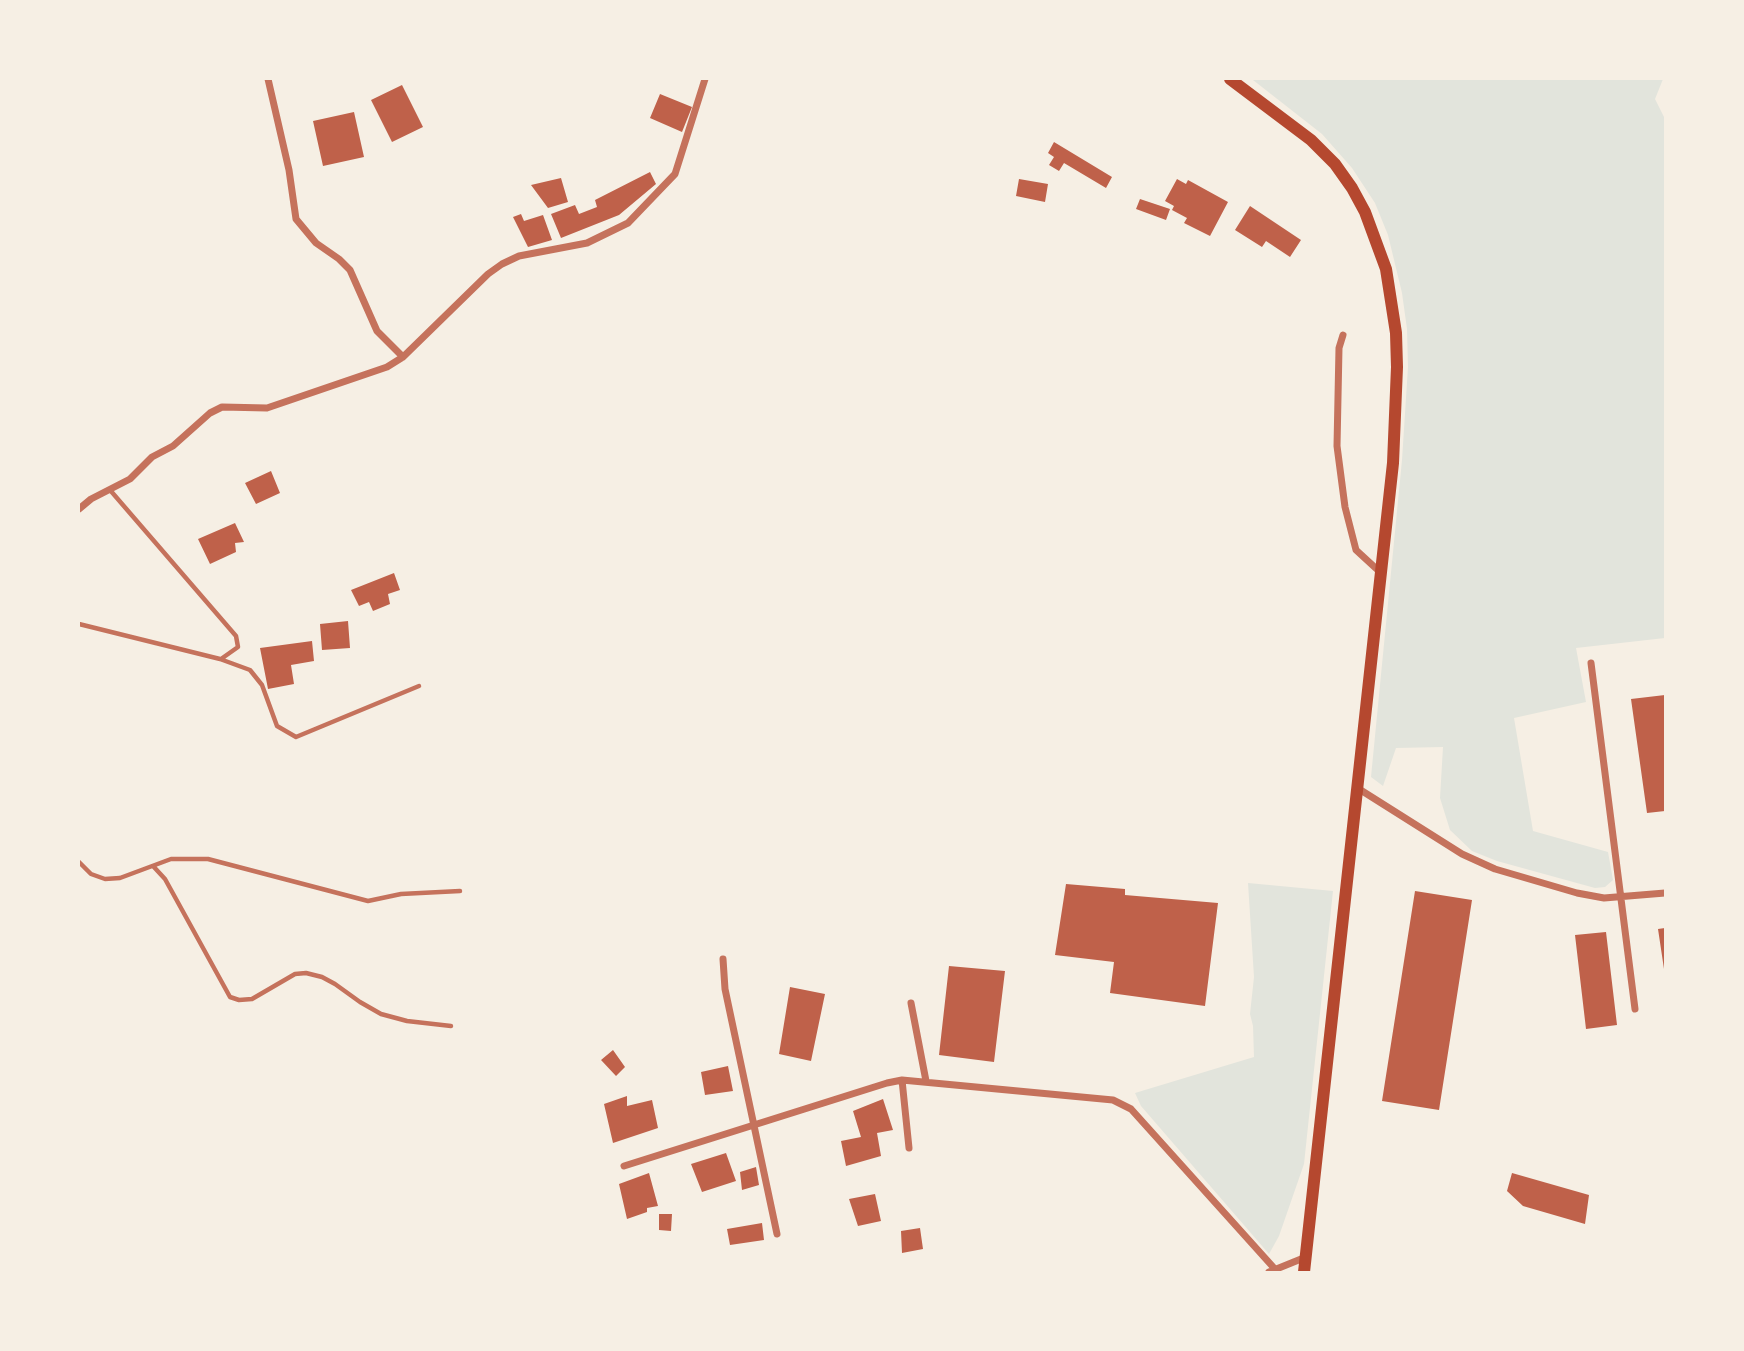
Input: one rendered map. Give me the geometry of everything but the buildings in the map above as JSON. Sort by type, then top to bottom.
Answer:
[{"type":"main road","points":[[1230,79],[1286,119],[1335,164],[1352,188],[1377,242],[1386,270],[1392,299],[1397,367],[1393,463],[1382,574],[1304,1272]]},
{"type":"street","points":[[268,79],[289,170],[296,219],[316,243],[350,270],[377,331],[403,357]]},
{"type":"street","points":[[79,509],[91,499],[130,479],[152,457],[173,446],[210,413],[222,407],[267,408],[387,367],[403,357],[488,274],[502,264],[519,256],[587,243],[628,223],[675,174],[705,79]]},
{"type":"street","points":[[1343,335],[1339,348],[1337,446],[1345,507],[1356,550],[1382,574]]},
{"type":"street","points":[[1591,663],[1635,1009]]},
{"type":"street","points":[[1359,789],[1462,855],[1495,869],[1577,893],[1604,898],[1665,893]]},
{"type":"street","points":[[723,959],[725,989],[777,1234]]},
{"type":"street","points":[[911,1003],[926,1081]]},
{"type":"street","points":[[624,1166],[902,1080],[1113,1100],[1130,1109],[1272,1271],[1306,1257]]},
{"type":"street","points":[[902,1080],[909,1147]]},
{"type":"lane","points":[[110,490],[236,636],[238,647],[220,659]]},
{"type":"lane","points":[[79,624],[244,667],[256,675],[277,726],[296,737],[419,687]]},
{"type":"lane","points":[[79,862],[91,874],[105,879],[120,878],[171,859],[208,859],[368,901],[401,894],[460,891]]},
{"type":"lane","points":[[153,866],[165,879],[230,996],[239,1000],[252,999],[295,974],[306,974],[328,981],[381,1014],[407,1021],[451,1026]]},
{"type":"shaded area","points":[[1663,79],[1655,99],[1665,119],[1665,638],[1576,648],[1586,702],[1514,718],[1533,831],[1608,852],[1613,880],[1605,887],[1595,888],[1497,861],[1472,851],[1450,830],[1440,798],[1443,747],[1396,748],[1383,786],[1371,777],[1402,460],[1408,367],[1402,293],[1388,235],[1375,203],[1352,168],[1322,134],[1253,80]]},
{"type":"shaded area","points":[[1248,883],[1333,891],[1304,1164],[1279,1236],[1269,1254],[1141,1106],[1135,1093],[1254,1057],[1250,1014],[1254,977]]}]
